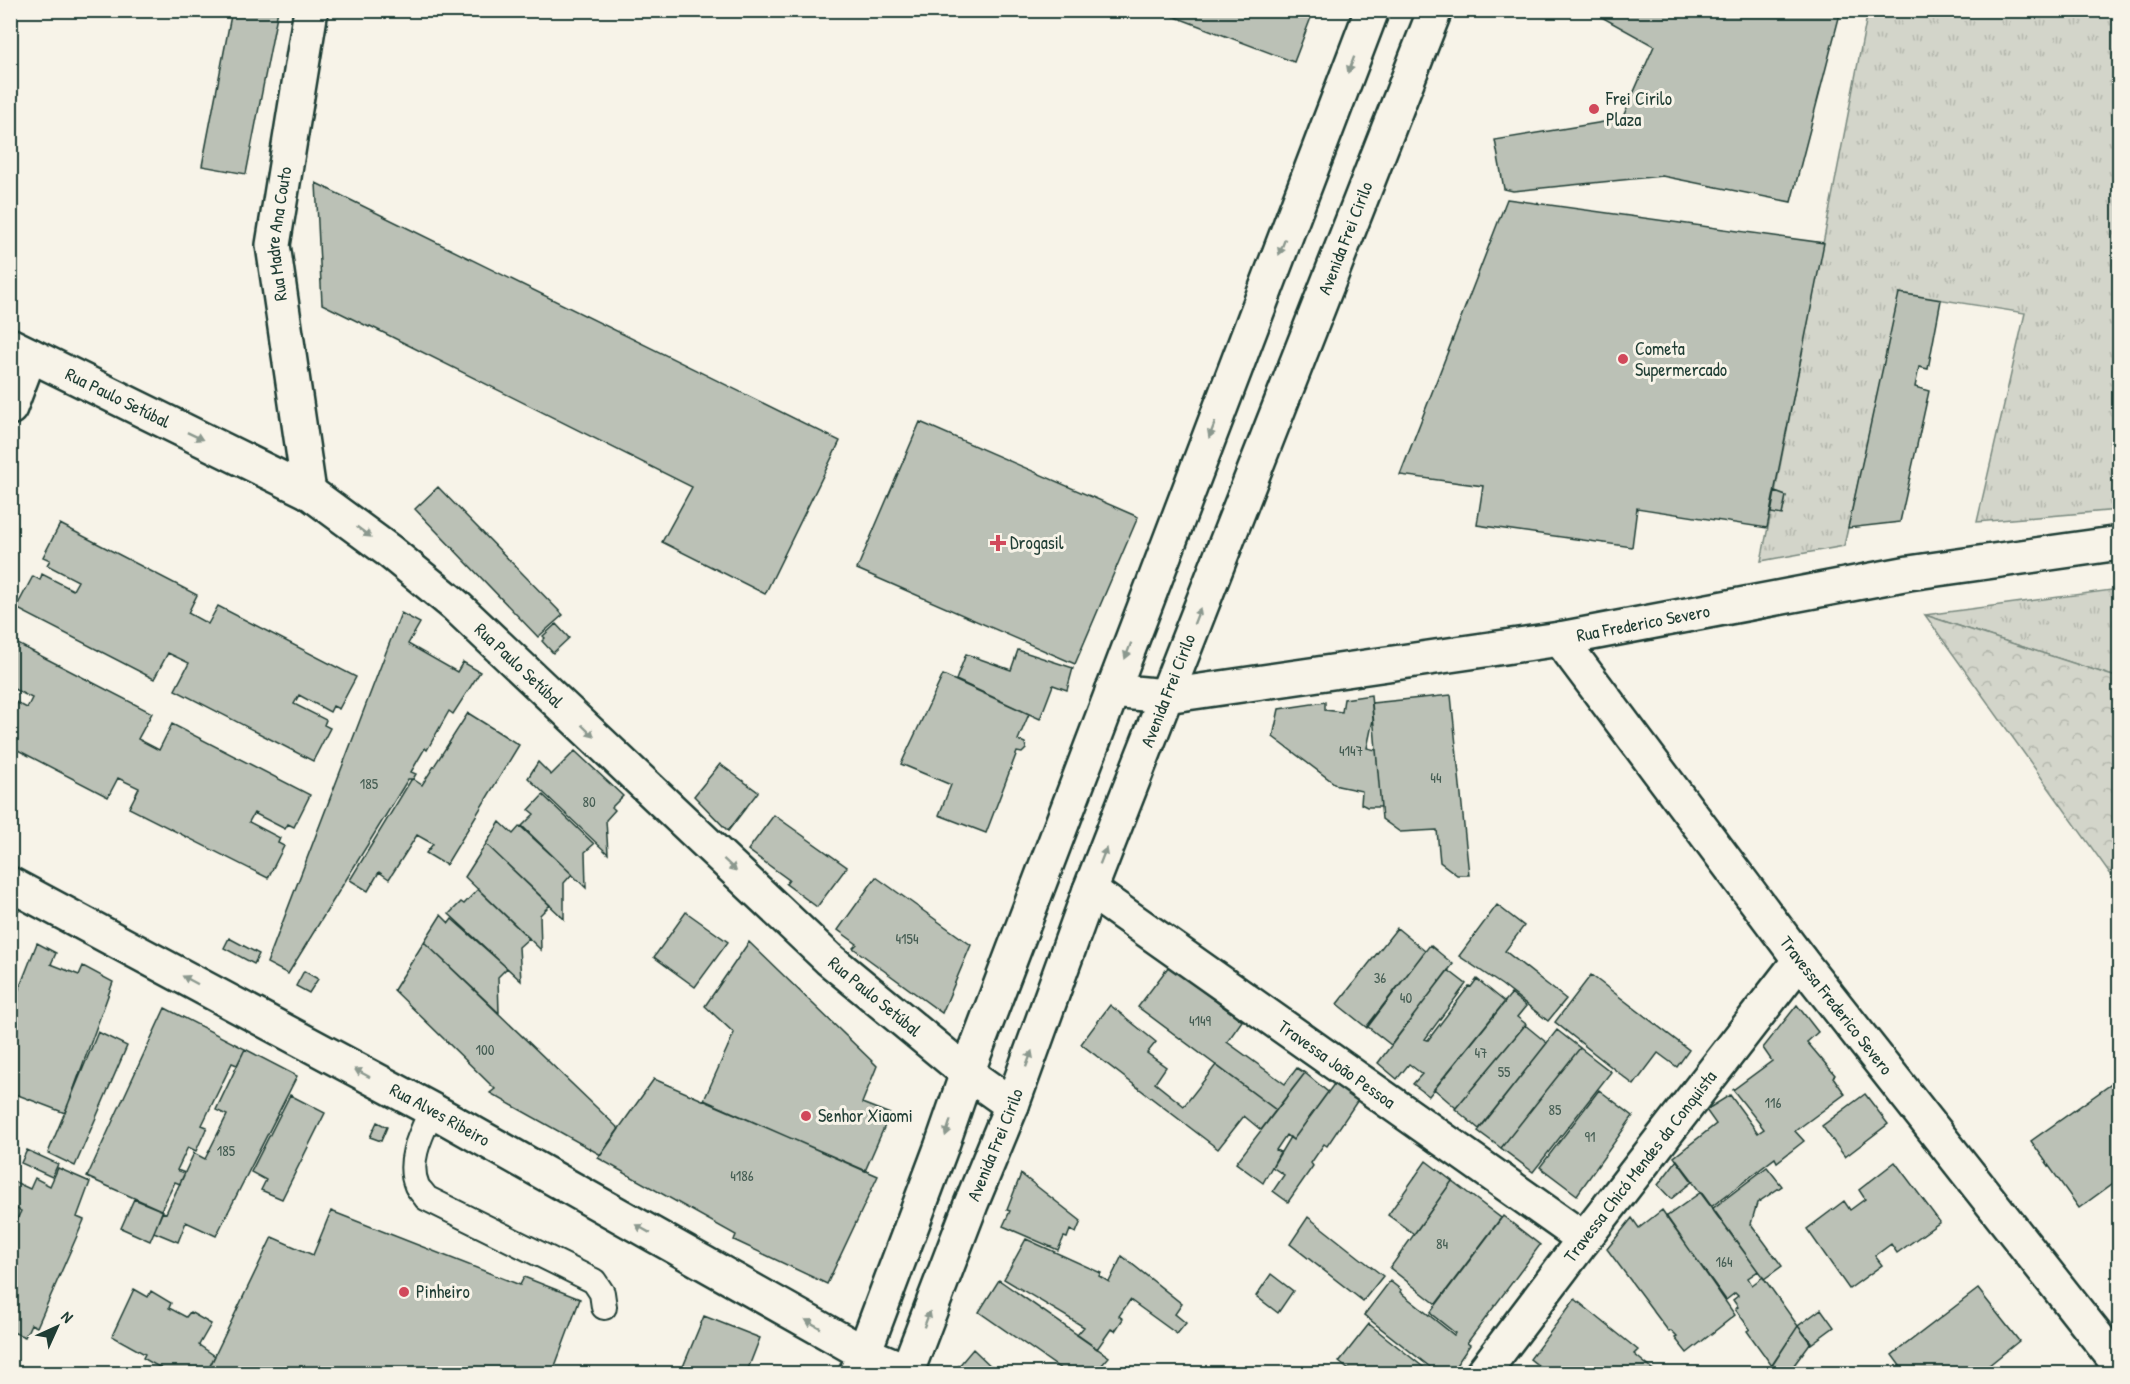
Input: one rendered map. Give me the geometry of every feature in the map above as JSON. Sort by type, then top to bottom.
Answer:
[{"type":"street","name":"Rua Madre Ana Couto","points":[[309,492],[273,245],[311,10]]},
{"type":"street","points":[[860,1363],[967,1073],[1372,10]]},
{"type":"street","name":"Avenida Frei Cirilo","points":[[906,1372],[1012,1105],[1090,890],[1435,10]]},
{"type":"street","name":"Rua Paulo Setúbal","points":[[20,350],[309,492],[389,551],[455,605],[829,959],[967,1073],[1012,1105]]},
{"type":"street","points":[[10,408],[20,350]]},
{"type":"street","name":"Rua Frederico Severo","points":[[1112,692],[1166,696],[1560,639],[1909,573],[2120,543]]},
{"type":"street","name":"Travessa Frederico Severo","points":[[1560,639],[1800,960],[2120,1366]]},
{"type":"street","name":"Rua Alves Ribeiro","points":[[10,884],[432,1110],[860,1363],[906,1372]]},
{"type":"street","name":"Travessa João Pessoa","points":[[1090,890],[1584,1239]]},
{"type":"street","name":"Travessa Chicó Mendes da Conquista","points":[[1482,1374],[1800,960]]},
{"type":"lane","points":[[432,1110],[416,1151],[414,1170],[417,1186],[426,1198],[594,1281],[602,1293],[604,1307]]},
{"type":"green space","points":[[1868,11],[2119,11],[2119,510],[1977,522],[2025,313],[1900,293],[1844,546],[1761,561],[1771,513],[1782,514],[1786,496],[1775,492]]},
{"type":"green space","points":[[2119,589],[2119,678],[1925,615]]},
{"type":"green space","points":[[1925,615],[2119,678],[2119,886]]},
{"type":"building","points":[[232,10],[278,10],[246,174],[202,166]]},
{"type":"building","points":[[1157,10],[1300,10],[1312,15],[1294,62]]},
{"type":"building","points":[[1589,10],[1841,10],[1791,202],[1662,176],[1513,191],[1504,189],[1495,140],[1622,119],[1654,46]]},
{"type":"building","points":[[316,183],[840,441],[765,594],[662,542],[692,487],[322,304]]},
{"type":"building","name":"Cometa Supermercado","points":[[1507,199],[1824,243],[1767,528],[1637,508],[1632,547],[1477,525],[1483,486],[1400,475]]},
{"type":"building","points":[[1899,293],[1941,300],[1928,369],[1919,367],[1915,387],[1929,391],[1900,522],[1848,528]]},
{"type":"building","name":"Drogasil","points":[[920,422],[1138,517],[1075,664],[857,569]]},
{"type":"building","points":[[438,487],[563,615],[538,637],[415,509]]},
{"type":"building","points":[[1775,492],[1786,496],[1782,515],[1771,513]]},
{"type":"building","points":[[60,524],[197,595],[188,613],[208,624],[218,606],[356,677],[339,709],[333,706],[330,712],[299,695],[294,704],[326,720],[324,725],[330,728],[313,761],[175,690],[189,663],[168,653],[154,679],[16,608],[33,576],[40,580],[42,574],[73,590],[78,581],[47,565],[50,560],[43,557]]},
{"type":"building","points":[[401,613],[420,623],[408,644],[457,672],[463,662],[480,672],[453,714],[449,711],[427,750],[425,748],[411,772],[416,774],[413,779],[408,779],[288,974],[267,963]]},
{"type":"building","points":[[556,624],[569,638],[553,653],[542,641],[545,638],[543,636]]},
{"type":"building","points":[[14,642],[152,713],[138,739],[159,750],[172,724],[310,795],[294,827],[288,824],[285,829],[254,813],[249,822],[280,838],[278,843],[284,846],[268,878],[129,808],[139,788],[118,778],[108,797],[10,746],[10,699],[27,708],[32,698],[10,687],[10,649]]},
{"type":"building","points":[[1018,650],[1073,668],[1067,690],[1053,685],[1040,719],[956,680],[966,654],[1011,670]]},
{"type":"building","points":[[943,675],[1029,714],[1018,740],[1025,743],[1026,749],[1022,753],[1017,752],[986,833],[939,815],[951,785],[901,764]]},
{"type":"building","points":[[1371,695],[1373,720],[1367,748],[1376,750],[1381,807],[1367,807],[1361,804],[1362,791],[1338,786],[1273,737],[1279,709],[1325,702],[1325,710],[1342,712],[1344,699]]},
{"type":"building","points":[[1451,695],[1469,875],[1457,875],[1440,862],[1437,830],[1400,832],[1382,819],[1372,703]]},
{"type":"building","points":[[468,713],[519,745],[446,865],[426,853],[433,844],[417,835],[389,879],[379,872],[368,891],[350,880],[411,780],[422,785]]},
{"type":"building","points":[[575,751],[623,796],[612,807],[615,810],[606,820],[608,854],[528,778],[538,762],[551,775]]},
{"type":"building","points":[[720,764],[758,792],[728,831],[694,796]]},
{"type":"building","points":[[543,795],[594,844],[585,852],[586,888],[522,826],[534,814],[529,810]]},
{"type":"building","points":[[774,815],[847,867],[817,907],[786,884],[789,880],[748,850]]},
{"type":"building","points":[[500,822],[513,834],[520,826],[572,874],[564,883],[564,919],[486,844]]},
{"type":"building","points":[[486,844],[550,905],[540,915],[541,950],[465,877]]},
{"type":"building","points":[[876,877],[971,945],[942,1013],[853,948],[857,944],[838,930]]},
{"type":"building","points":[[478,889],[529,938],[519,947],[521,981],[449,914],[461,902],[464,904]]},
{"type":"building","points":[[1497,905],[1524,926],[1505,951],[1566,999],[1548,1021],[1502,985],[1459,956]]},
{"type":"building","points":[[686,912],[728,942],[695,987],[654,957]]},
{"type":"building","points":[[441,915],[449,923],[452,919],[507,968],[498,977],[499,1013],[424,942]]},
{"type":"building","points":[[1397,928],[1425,951],[1367,1028],[1337,1004]]},
{"type":"building","points":[[229,938],[259,954],[254,964],[224,948]]},
{"type":"building","points":[[424,942],[619,1129],[601,1155],[490,1093],[495,1089],[394,990]]},
{"type":"building","points":[[749,942],[877,1066],[862,1103],[890,1114],[865,1171],[704,1100],[734,1033],[705,1006]]},
{"type":"building","points":[[37,943],[56,953],[51,964],[79,975],[83,966],[113,982],[65,1113],[10,1092],[10,1012]]},
{"type":"building","points":[[1430,945],[1453,964],[1391,1045],[1367,1026]]},
{"type":"building","points":[[1169,966],[1242,1021],[1227,1042],[1285,1084],[1297,1068],[1305,1073],[1276,1110],[1138,1007]]},
{"type":"building","points":[[1448,970],[1466,984],[1425,1039],[1428,1040],[1469,986],[1471,987],[1477,979],[1505,1002],[1429,1096],[1413,1084],[1422,1074],[1409,1064],[1397,1079],[1378,1063]]},
{"type":"building","points":[[304,971],[318,979],[309,993],[296,986]]},
{"type":"building","points":[[1591,975],[1689,1050],[1677,1067],[1658,1053],[1634,1085],[1555,1022]]},
{"type":"building","points":[[1511,994],[1526,1006],[1517,1017],[1526,1024],[1456,1108],[1434,1089]]},
{"type":"building","points":[[1110,1005],[1156,1042],[1147,1053],[1166,1067],[1155,1083],[1184,1106],[1216,1065],[1276,1110],[1261,1130],[1244,1116],[1218,1149],[1081,1044]]},
{"type":"building","points":[[1797,1005],[1818,1032],[1807,1042],[1835,1075],[1833,1077],[1845,1094],[1795,1131],[1804,1141],[1777,1162],[1775,1158],[1711,1207],[1674,1157],[1716,1124],[1706,1110],[1730,1095],[1758,1133],[1764,1129],[1733,1090],[1772,1061],[1763,1048]]},
{"type":"building","points":[[165,1008],[245,1049],[237,1065],[232,1063],[202,1125],[207,1127],[196,1151],[188,1147],[177,1170],[185,1173],[180,1184],[175,1182],[161,1210],[87,1177]]},
{"type":"building","points":[[1525,1025],[1547,1043],[1479,1129],[1455,1109]]},
{"type":"building","points":[[1557,1030],[1580,1048],[1501,1148],[1478,1131]]},
{"type":"building","points":[[98,1032],[127,1046],[75,1166],[48,1153]]},
{"type":"building","points":[[1580,1048],[1611,1072],[1533,1172],[1501,1148]]},
{"type":"building","points":[[245,1049],[297,1076],[216,1236],[186,1222],[178,1242],[154,1232],[162,1212],[166,1213],[194,1153],[205,1159],[227,1115],[216,1110]]},
{"type":"building","points":[[1305,1073],[1328,1092],[1293,1140],[1286,1135],[1276,1150],[1280,1152],[1263,1183],[1236,1163]]},
{"type":"building","points":[[2120,1078],[2120,1178],[2079,1208],[2031,1141]]},
{"type":"building","points":[[654,1079],[878,1176],[827,1284],[734,1240],[736,1235],[598,1158]]},
{"type":"building","points":[[1337,1080],[1360,1097],[1327,1146],[1324,1144],[1311,1163],[1313,1166],[1288,1202],[1273,1191],[1284,1175],[1272,1167],[1290,1137],[1293,1140]]},
{"type":"building","points":[[1599,1090],[1633,1116],[1577,1195],[1540,1167]]},
{"type":"building","points":[[1865,1094],[1888,1124],[1845,1157],[1822,1126]]},
{"type":"building","points":[[290,1095],[325,1113],[282,1199],[261,1190],[266,1180],[251,1172]]},
{"type":"building","points":[[377,1122],[387,1127],[381,1141],[370,1137]]},
{"type":"building","points":[[27,1150],[58,1164],[52,1177],[21,1163]]},
{"type":"building","points":[[1677,1160],[1693,1181],[1671,1199],[1658,1185]]},
{"type":"building","points":[[1426,1161],[1452,1181],[1414,1234],[1388,1215]]},
{"type":"building","points":[[1895,1162],[1940,1222],[1897,1253],[1891,1244],[1875,1256],[1882,1265],[1849,1289],[1807,1229],[1844,1201],[1850,1210],[1865,1199],[1859,1190]]},
{"type":"building","points":[[1767,1167],[1782,1186],[1757,1203],[1751,1224],[1782,1266],[1764,1279],[1712,1209]]},
{"type":"building","points":[[58,1168],[90,1182],[77,1217],[84,1220],[37,1327],[31,1324],[25,1337],[10,1331],[10,1233],[21,1211],[10,1206],[10,1186],[13,1181],[30,1189],[35,1178],[50,1186]]},
{"type":"building","points":[[1021,1174],[1081,1221],[1076,1233],[1070,1230],[1058,1250],[1003,1226]]},
{"type":"building","points":[[1452,1181],[1501,1218],[1436,1304],[1390,1268]]},
{"type":"building","points":[[1701,1192],[1758,1271],[1748,1278],[1752,1285],[1763,1277],[1798,1326],[1772,1366],[1747,1331],[1750,1329],[1735,1309],[1738,1307],[1733,1300],[1738,1296],[1735,1293],[1726,1300],[1666,1217]]},
{"type":"building","points":[[134,1199],[163,1211],[150,1241],[121,1228]]},
{"type":"building","points":[[1662,1210],[1735,1315],[1687,1353],[1675,1338],[1677,1337],[1671,1331],[1669,1332],[1607,1249],[1632,1218],[1639,1228]]},
{"type":"building","name":"Pinheiro","points":[[331,1211],[520,1285],[524,1277],[580,1299],[552,1374],[206,1374],[272,1237],[313,1255]]},
{"type":"building","points":[[1503,1216],[1540,1245],[1467,1343],[1470,1345],[1450,1374],[1439,1374],[1364,1315],[1390,1281],[1401,1290],[1400,1292],[1454,1335],[1455,1333],[1430,1313]]},
{"type":"building","points":[[1308,1217],[1383,1276],[1363,1301],[1290,1244]]},
{"type":"building","points":[[1026,1239],[1101,1273],[1099,1276],[1109,1282],[1122,1256],[1182,1304],[1175,1314],[1186,1323],[1177,1334],[1130,1300],[1119,1316],[1123,1319],[1115,1331],[1111,1329],[1097,1349],[1077,1335],[1084,1327],[1004,1279]]},
{"type":"building","points":[[1271,1274],[1293,1291],[1278,1313],[1256,1296]]},
{"type":"building","points":[[999,1280],[1109,1357],[1101,1366],[1110,1374],[1068,1374],[979,1312]]},
{"type":"building","points":[[134,1289],[148,1297],[151,1291],[171,1303],[169,1308],[186,1317],[190,1312],[211,1324],[199,1345],[215,1356],[206,1374],[171,1374],[143,1358],[145,1354],[112,1336]]},
{"type":"building","points":[[1978,1289],[2019,1341],[1978,1374],[1906,1374],[1892,1355]]},
{"type":"building","points":[[1575,1299],[1638,1350],[1634,1354],[1658,1374],[1549,1374],[1530,1359]]},
{"type":"building","points":[[1821,1309],[1834,1327],[1811,1344],[1798,1326]]},
{"type":"building","points":[[704,1316],[760,1338],[746,1374],[680,1374]]},
{"type":"building","points":[[1369,1324],[1432,1374],[1354,1374],[1339,1362]]},
{"type":"building","points":[[1798,1326],[1811,1342],[1794,1365],[1802,1372],[1804,1369],[1810,1374],[1766,1374]]},
{"type":"building","points":[[973,1349],[999,1374],[952,1374]]},
{"type":"place","name":"Frei Cirilo Plaza","points":[[1594,109]]},
{"type":"place","name":"Cometa Supermercado","points":[[1623,359]]},
{"type":"place","name":"Drogasil","points":[[998,543]]},
{"type":"place","name":"Senhor Xiaomi","points":[[806,1116]]},
{"type":"place","name":"Pinheiro","points":[[404,1292]]}]
